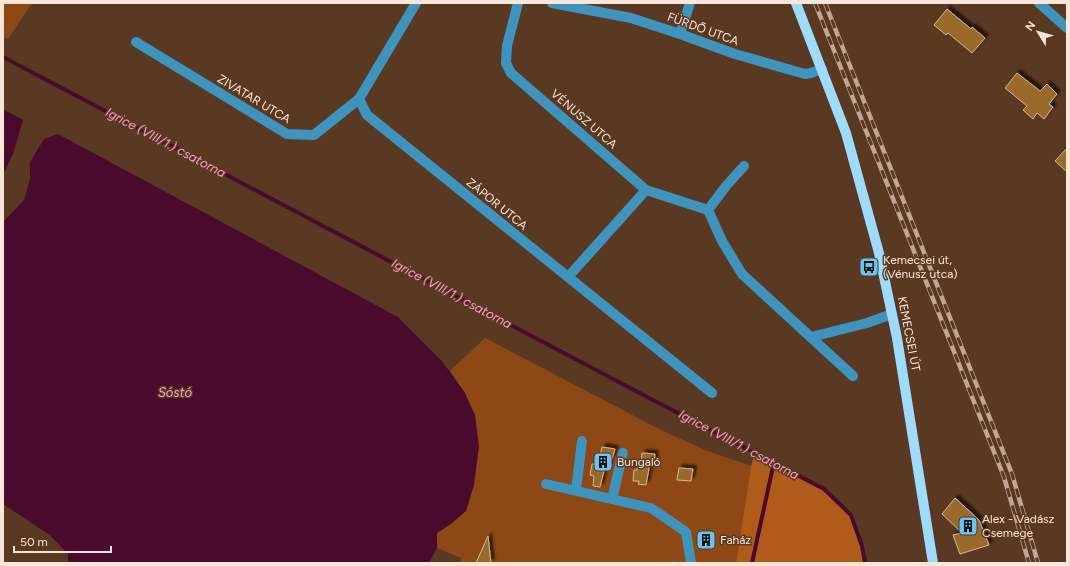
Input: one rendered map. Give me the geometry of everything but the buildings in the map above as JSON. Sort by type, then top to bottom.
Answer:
[{"type":"main road","name":"KEMECSEI ÚT","points":[[796,3],[846,133],[879,253],[900,354],[933,563]]},
{"type":"street","points":[[359,99],[416,3]]},
{"type":"street","name":"VÉNUSZ UTCA","points":[[518,3],[507,46],[506,63],[511,73],[646,190],[708,210]]},
{"type":"street","name":"FÜRDŐ UTCA","points":[[552,3],[631,18],[735,54],[806,74],[811,74],[822,70]]},
{"type":"street","points":[[680,34],[690,3]]},
{"type":"street","points":[[1039,3],[1067,28]]},
{"type":"street","name":"ZIVATAR UTCA","points":[[136,42],[287,134],[314,135],[359,99]]},
{"type":"street","name":"ZÁPOR UTCA","points":[[359,99],[367,115],[712,393]]},
{"type":"street","points":[[744,166],[726,186],[708,210],[722,241],[742,274],[853,376]]},
{"type":"street","points":[[568,277],[646,190]]},
{"type":"street","points":[[811,337],[867,323],[892,314]]},
{"type":"street","points":[[576,490],[582,441]]},
{"type":"street","points":[[612,499],[623,453]]},
{"type":"street","points":[[546,484],[650,508],[686,532],[691,563]]},
{"type":"shaded area","points":[[3,3],[32,3],[8,39],[3,37]]},
{"type":"shaded area","points":[[485,338],[659,429],[705,450],[751,466],[736,563],[461,563],[461,558],[437,548],[437,533],[452,523],[465,393],[450,371]]},
{"type":"shaded area","points":[[755,453],[824,489],[851,515],[862,546],[865,563],[736,563],[751,466]]},
{"type":"water","points":[[3,109],[23,120],[13,154],[3,175]]},
{"type":"water","name":"Sóstó","points":[[58,134],[398,317],[442,361],[465,393],[475,415],[479,446],[474,485],[466,511],[437,533],[437,548],[429,563],[68,563],[68,554],[51,536],[3,504],[3,222],[24,200],[30,179],[30,162],[44,139]]},
{"type":"waterway","name":"Igrice (VIII/1.) csatorna","points":[[3,57],[824,489],[851,515],[862,546],[865,563]]},
{"type":"waterway","points":[[752,563],[774,462]]},
{"type":"railway","points":[[815,3],[1004,477],[1029,563]]},
{"type":"railway","points":[[825,3],[1012,474],[1038,563]]},
{"type":"place","name":"Kemecsei út, (Vénusz utca)","points":[[869,267]]},
{"type":"place","name":"Bungaló","points":[[603,462]]},
{"type":"place","name":"Alex - Vadász Csemege","points":[[968,526]]},
{"type":"place","name":"Faház","points":[[706,540]]}]
